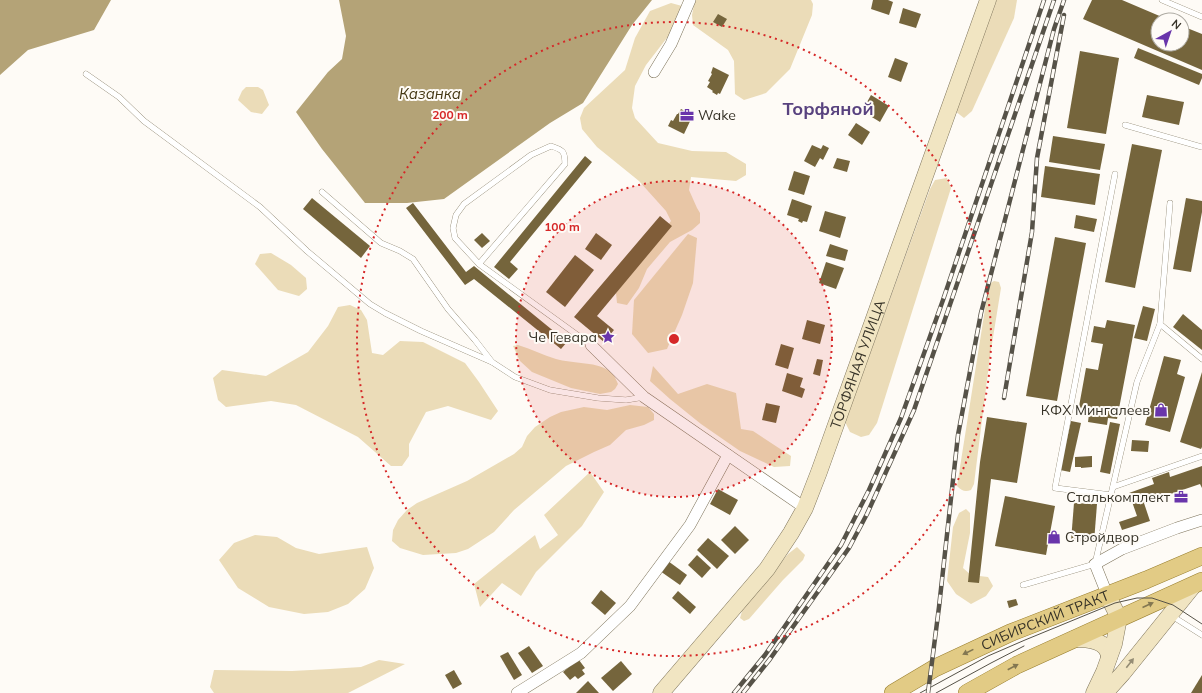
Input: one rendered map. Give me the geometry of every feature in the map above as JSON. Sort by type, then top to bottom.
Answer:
[{"type":"main road","name":"СИБИРСКИЙ ТРАКТ","points":[[893,693],[935,668],[985,644],[1202,556]]},
{"type":"main road","name":"СИБИРСКИЙ ТРАКТ","points":[[967,693],[1017,665],[1198,583]]},
{"type":"street","points":[[654,72],[671,44],[690,0]]},
{"type":"street","name":"ТОРФЯНАЯ УЛИЦА","points":[[661,693],[767,569],[791,533],[805,508],[988,0]]},
{"type":"street","points":[[591,345],[644,397],[805,508]]},
{"type":"street","points":[[517,693],[581,653],[630,606],[690,526],[728,454]]},
{"type":"street","points":[[1094,693],[1109,657],[1117,631],[1119,618],[1107,594],[1095,564],[1122,549],[1202,520]]},
{"type":"street","points":[[1105,693],[1198,583]]},
{"type":"street","points":[[1074,639],[1093,640],[1101,644],[1109,652],[1109,657]]},
{"type":"lane","points":[[1162,0],[1202,17]]},
{"type":"lane","points":[[86,74],[119,97],[144,121],[260,207],[307,251],[370,304],[385,313],[421,331],[492,362],[515,377],[550,390],[598,398],[626,400],[644,397]]},
{"type":"lane","points":[[1125,125],[1202,147]]},
{"type":"lane","points":[[479,264],[565,164],[565,155],[561,149],[552,146],[531,155],[464,204],[456,215],[453,228],[455,238],[479,264],[591,345]]},
{"type":"lane","points":[[1111,495],[1055,488],[1114,174]]},
{"type":"lane","points":[[322,192],[381,242],[400,250],[413,259],[448,309],[492,362]]},
{"type":"lane","points":[[1023,585],[1095,564],[1137,382],[1160,324],[1170,203]]},
{"type":"lane","points":[[1160,324],[1202,359]]},
{"type":"lane","points":[[1113,487],[1202,456]]},
{"type":"lane","points":[[1170,615],[1202,635]]},
{"type":"shaded area","points":[[695,0],[811,0],[813,4],[812,15],[790,69],[766,93],[744,100],[735,94],[734,61],[728,50],[693,25],[692,15]]},
{"type":"shaded area","points":[[993,0],[1017,0],[1014,18],[972,111],[964,118],[955,111]]},
{"type":"shaded area","points":[[671,3],[682,6],[673,30],[646,65],[635,86],[632,108],[635,118],[658,143],[692,151],[726,152],[746,164],[746,175],[736,181],[691,177],[689,190],[700,213],[700,223],[692,230],[670,242],[647,269],[639,288],[627,305],[617,303],[616,293],[671,221],[666,211],[639,181],[597,147],[582,129],[580,118],[584,108],[625,70],[635,38],[650,11]]},
{"type":"shaded area","points":[[246,87],[258,87],[263,90],[269,105],[262,114],[251,112],[238,100],[242,91]]},
{"type":"shaded area","points":[[947,178],[951,188],[877,423],[869,435],[861,437],[850,432],[845,422],[930,189],[935,180]]},
{"type":"shaded area","points":[[688,234],[697,238],[693,283],[682,315],[667,349],[648,353],[632,334],[634,300]]},
{"type":"shaded area","points":[[271,253],[291,265],[306,278],[307,289],[299,296],[278,290],[255,264],[260,254]]},
{"type":"shaded area","points":[[994,281],[999,282],[1001,288],[990,356],[974,484],[971,490],[965,491],[957,486],[989,284]]},
{"type":"shaded area","points":[[350,305],[361,310],[367,320],[372,353],[383,355],[400,341],[423,342],[465,363],[498,411],[491,420],[448,406],[426,412],[409,444],[409,456],[402,466],[391,466],[358,437],[296,405],[271,401],[226,407],[218,400],[213,378],[222,370],[266,376],[308,352],[328,326],[338,307]]},
{"type":"shaded area","points":[[518,345],[562,361],[600,366],[612,373],[618,384],[611,392],[600,394],[571,388],[532,372],[520,361],[513,346]]},
{"type":"shaded area","points":[[653,366],[678,394],[707,384],[736,393],[741,429],[753,431],[791,456],[790,466],[774,467],[740,451],[701,424],[650,381]]},
{"type":"shaded area","points":[[630,405],[648,407],[654,414],[654,420],[644,425],[626,430],[610,445],[566,466],[514,510],[494,532],[468,549],[456,553],[423,555],[400,548],[392,541],[393,530],[398,520],[407,510],[417,503],[467,481],[514,454],[522,447],[527,436],[535,427],[550,417],[561,412],[584,407],[607,410]]},
{"type":"shaded area","points":[[590,472],[604,492],[582,526],[536,572],[521,596],[502,583],[480,607],[474,584],[535,535],[540,549],[558,535],[544,515]]},
{"type":"shaded area","points":[[966,509],[970,513],[970,533],[963,568],[971,575],[988,577],[993,586],[986,596],[971,604],[956,594],[947,581],[953,527],[959,513]]},
{"type":"shaded area","points":[[255,535],[277,537],[296,548],[319,554],[367,547],[374,568],[365,589],[348,604],[328,612],[304,614],[269,607],[238,588],[219,560],[234,543]]},
{"type":"shaded area","points":[[797,547],[805,555],[803,560],[783,580],[749,619],[744,621],[740,618],[743,608],[788,554]]},
{"type":"shaded area","points":[[379,660],[405,664],[348,693],[214,693],[210,687],[214,670],[292,671],[330,669],[361,667]]},
{"type":"water","points":[[0,0],[111,0],[94,30],[28,50],[0,75]]},
{"type":"water","name":"Казанка","points":[[339,0],[652,0],[632,25],[583,103],[550,123],[444,199],[407,203],[365,203],[322,149],[296,112],[328,72],[342,59],[346,36]]},
{"type":"building","points":[[873,0],[888,0],[893,2],[889,15],[871,9]]},
{"type":"building","points":[[1092,0],[1122,0],[1150,12],[1150,48],[1083,19]]},
{"type":"building","points":[[903,8],[921,14],[916,28],[899,23]]},
{"type":"building","points":[[718,14],[727,19],[722,27],[713,22]]},
{"type":"building","points":[[1190,29],[1202,34],[1202,70],[1160,52],[1190,52]]},
{"type":"building","points":[[1138,48],[1202,74],[1199,85],[1134,58]]},
{"type":"building","points":[[1080,51],[1119,58],[1106,134],[1067,128]]},
{"type":"building","points":[[895,58],[908,63],[901,82],[888,77]]},
{"type":"building","points":[[713,67],[729,75],[720,94],[718,93],[717,95],[707,87],[710,82],[708,81],[712,74]]},
{"type":"building","points":[[871,95],[889,106],[880,122],[862,111]]},
{"type":"building","points":[[1147,95],[1184,102],[1179,125],[1142,117]]},
{"type":"building","points":[[681,109],[687,112],[688,110],[692,112],[693,115],[684,134],[668,126],[671,120],[673,121]]},
{"type":"building","points":[[856,123],[870,132],[862,145],[848,135]]},
{"type":"building","points":[[1053,136],[1105,144],[1100,170],[1049,162]]},
{"type":"building","points":[[1132,144],[1162,150],[1135,288],[1105,282]]},
{"type":"building","points":[[812,145],[821,149],[823,145],[829,148],[823,160],[820,158],[815,167],[804,161]]},
{"type":"building","points":[[585,156],[592,162],[510,262],[518,269],[509,279],[494,267]]},
{"type":"building","points":[[837,158],[850,161],[847,172],[833,168]]},
{"type":"building","points":[[1045,166],[1100,174],[1095,205],[1041,197]]},
{"type":"building","points":[[794,171],[810,176],[804,195],[788,190]]},
{"type":"building","points":[[312,198],[370,246],[361,258],[303,209]]},
{"type":"building","points":[[1186,198],[1202,201],[1202,212],[1191,272],[1173,269]]},
{"type":"building","points":[[792,199],[812,206],[807,222],[803,221],[802,223],[798,221],[799,219],[787,215]]},
{"type":"building","points":[[413,203],[466,272],[474,266],[567,342],[561,349],[474,279],[465,285],[406,208]]},
{"type":"building","points":[[825,211],[846,217],[840,238],[819,231]]},
{"type":"building","points":[[1076,215],[1097,219],[1094,232],[1074,228]]},
{"type":"building","points":[[660,216],[672,226],[597,316],[614,330],[604,342],[574,317]]},
{"type":"building","points":[[482,233],[490,241],[482,248],[474,240]]},
{"type":"building","points":[[596,233],[612,245],[601,260],[585,249]]},
{"type":"building","points":[[1055,237],[1086,243],[1057,401],[1026,396]]},
{"type":"building","points":[[830,244],[848,250],[845,261],[826,256]]},
{"type":"building","points":[[575,255],[594,270],[565,307],[546,292]]},
{"type":"building","points":[[826,262],[844,268],[836,289],[819,283]]},
{"type":"building","points":[[1143,306],[1155,309],[1147,341],[1134,338]]},
{"type":"building","points":[[1183,314],[1202,330],[1202,350],[1173,327]]},
{"type":"building","points":[[807,320],[825,325],[820,344],[802,339]]},
{"type":"building","points":[[1107,320],[1135,325],[1117,419],[1108,418],[1107,425],[1088,422],[1089,414],[1078,412],[1086,368],[1098,370],[1103,344],[1091,342],[1094,326],[1105,328]]},
{"type":"building","points":[[781,344],[794,348],[788,369],[775,365]]},
{"type":"building","points":[[1164,356],[1181,360],[1177,374],[1185,377],[1170,432],[1145,425]]},
{"type":"building","points":[[817,359],[823,360],[820,376],[813,374]]},
{"type":"building","points":[[1202,372],[1202,447],[1201,449],[1180,442]]},
{"type":"building","points":[[787,373],[803,378],[800,387],[805,389],[802,398],[782,391]]},
{"type":"building","points":[[766,403],[780,406],[776,423],[762,420]]},
{"type":"building","points":[[987,417],[1027,423],[1017,483],[991,479],[979,583],[968,582],[980,462]]},
{"type":"building","points":[[1071,421],[1081,423],[1070,472],[1060,470]]},
{"type":"building","points":[[1110,422],[1120,424],[1110,474],[1100,472]]},
{"type":"building","points":[[1132,440],[1149,441],[1148,452],[1131,451]]},
{"type":"building","points":[[1092,456],[1092,467],[1075,467],[1075,457]]},
{"type":"building","points":[[1202,466],[1202,488],[1200,484],[1144,503],[1150,521],[1122,530],[1119,522],[1137,516],[1129,493],[1154,484],[1152,478],[1169,472],[1170,477]]},
{"type":"building","points":[[718,489],[738,500],[730,515],[710,504]]},
{"type":"building","points":[[1005,496],[1055,506],[1046,555],[995,546]]},
{"type":"building","points":[[1074,503],[1097,504],[1094,542],[1071,541]]},
{"type":"building","points":[[735,526],[749,540],[735,554],[721,540]]},
{"type":"building","points":[[708,538],[729,556],[717,569],[697,550]]},
{"type":"building","points":[[697,555],[711,568],[702,578],[688,565]]},
{"type":"building","points":[[668,561],[687,575],[680,585],[660,571]]},
{"type":"building","points":[[601,590],[616,603],[605,615],[591,603]]},
{"type":"building","points":[[678,591],[696,607],[690,614],[672,598]]},
{"type":"building","points":[[1016,599],[1018,605],[1009,608],[1007,601]]},
{"type":"building","points":[[529,646],[543,666],[532,673],[518,653]]},
{"type":"building","points":[[508,652],[522,675],[514,680],[500,656]]},
{"type":"building","points":[[576,656],[585,668],[582,670],[585,674],[578,679],[575,676],[570,680],[563,672],[569,667],[566,663]]},
{"type":"building","points":[[621,661],[632,674],[613,691],[601,678]]},
{"type":"building","points":[[454,670],[462,684],[453,689],[445,675]]},
{"type":"building","points":[[1202,675],[1202,693],[1191,693]]},
{"type":"building","points":[[588,681],[599,693],[576,693]]},
{"type":"tram line","points":[[920,693],[988,656],[1115,603],[1137,598],[1152,598],[1173,605],[1202,624]]},
{"type":"tram line","points":[[936,693],[1024,646]]},
{"type":"railway","points":[[734,693],[765,655],[841,545],[869,490],[901,418],[943,300],[1044,0]]},
{"type":"railway","points":[[743,693],[770,659],[849,548],[867,514],[914,410],[1054,0]]},
{"type":"railway","points":[[928,693],[958,435],[981,313],[1054,29],[1064,0]]},
{"type":"railway","points":[[1004,398],[1032,232],[1037,158],[1064,15]]},
{"type":"place","name":"Wake","points":[[687,115]]},
{"type":"place","name":"Че Гевара","points":[[608,337]]},
{"type":"place","name":"КФХ Мингалеев","points":[[1161,410]]},
{"type":"place","name":"Сталькомплект","points":[[1181,497]]},
{"type":"place","name":"Стройдвор","points":[[1054,537]]},
{"type":"district","name":"Торфяной","points":[[828,109]]}]
